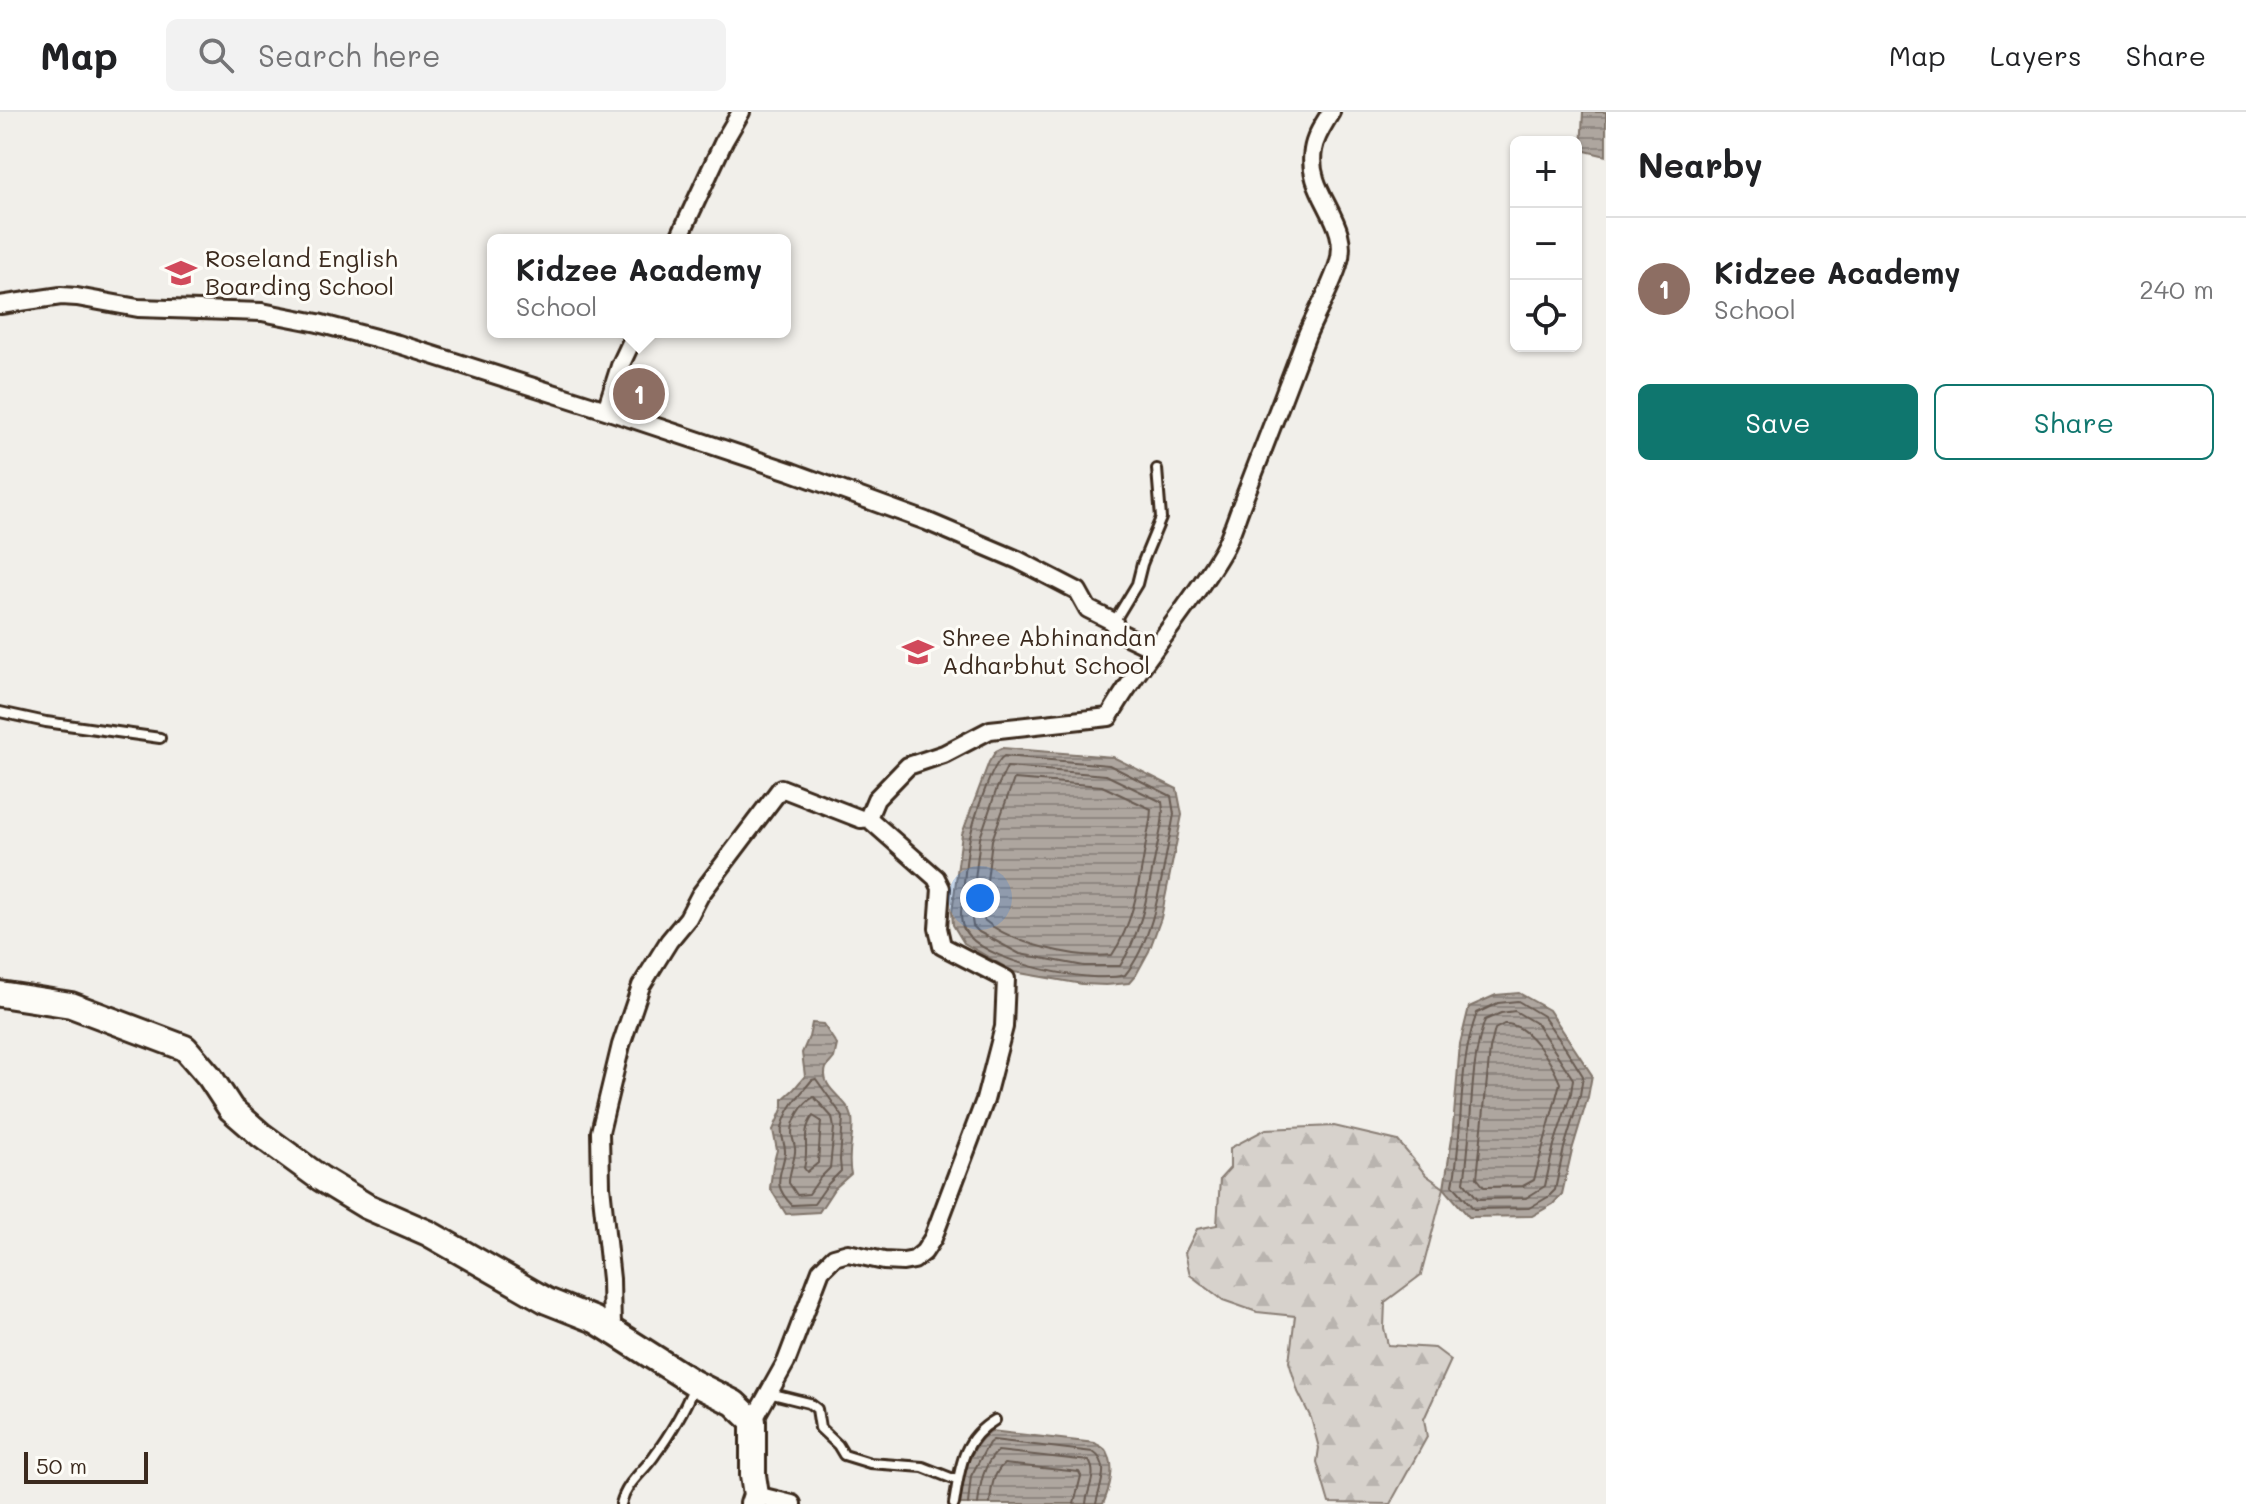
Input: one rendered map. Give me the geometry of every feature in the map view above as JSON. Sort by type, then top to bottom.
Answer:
[{"type":"street","points":[[681,234],[724,141],[741,112]]},
{"type":"street","points":[[868,818],[876,799],[908,766],[944,754],[990,730],[1109,717],[1127,684],[1172,626],[1224,549],[1342,251],[1342,238],[1318,190],[1312,166],[1318,134],[1331,112]]},
{"type":"street","points":[[0,305],[61,296],[138,308],[262,312],[398,344],[792,472],[926,521],[1018,560],[1078,591],[1088,609],[1114,622],[1116,631],[1154,649]]},
{"type":"street","points":[[606,410],[620,366],[633,338]]},
{"type":"street","points":[[612,1330],[600,1132],[621,1045],[641,986],[669,941],[688,918],[700,895],[781,788],[861,819],[868,818],[936,878],[941,888],[938,928],[942,946],[1006,979],[1004,1027],[985,1100],[933,1238],[914,1260],[884,1261],[848,1253],[834,1257],[821,1270],[786,1362],[753,1421],[754,1499],[792,1504]]},
{"type":"street","points":[[0,994],[71,1005],[185,1048],[210,1077],[231,1109],[320,1178],[366,1206],[428,1233],[547,1301],[595,1320],[694,1383],[734,1403],[753,1421]]},
{"type":"lane","points":[[1114,622],[1137,584],[1161,518],[1157,469]]},
{"type":"lane","points":[[0,712],[46,722],[160,738]]},
{"type":"lane","points":[[621,1504],[624,1491],[658,1451],[687,1404],[694,1383]]},
{"type":"lane","points":[[769,1393],[809,1403],[817,1409],[820,1428],[844,1455],[870,1463],[923,1467],[956,1480]]},
{"type":"lane","points":[[954,1504],[956,1480],[967,1447],[983,1427],[995,1420]]},
{"type":"green space","points":[[1334,1126],[1398,1141],[1426,1175],[1444,1188],[1421,1275],[1385,1302],[1384,1328],[1388,1345],[1435,1348],[1451,1360],[1424,1419],[1427,1437],[1390,1504],[1329,1503],[1317,1462],[1319,1448],[1311,1418],[1298,1392],[1289,1362],[1295,1316],[1257,1312],[1223,1300],[1190,1275],[1185,1253],[1197,1229],[1217,1225],[1220,1179],[1230,1168],[1230,1148],[1266,1129]]},
{"type":"water","points":[[1583,112],[1606,112],[1606,156],[1582,150]]},
{"type":"water","points":[[1002,748],[1113,757],[1177,789],[1182,815],[1161,918],[1149,951],[1129,983],[1082,984],[1014,972],[964,943],[953,925],[962,834],[989,762]]},
{"type":"water","points":[[1519,993],[1549,1010],[1592,1075],[1588,1097],[1562,1194],[1553,1204],[1532,1216],[1469,1217],[1444,1188],[1452,1139],[1460,1044],[1469,1007],[1496,995]]},
{"type":"water","points":[[812,1023],[823,1024],[837,1045],[825,1075],[830,1088],[852,1117],[851,1174],[834,1189],[819,1212],[786,1214],[770,1188],[777,1150],[773,1130],[783,1107],[783,1099],[805,1076],[802,1053]]},
{"type":"water","points":[[991,1431],[1095,1443],[1103,1448],[1109,1457],[1111,1470],[1103,1504],[960,1504],[972,1455]]},
{"type":"place","name":"Roseland English Boarding School","points":[[181,273]]},
{"type":"place","name":"Kidzee Academy","points":[[639,394]]},
{"type":"place","name":"Shree Abhinandan Adharbhut School","points":[[918,652]]}]
